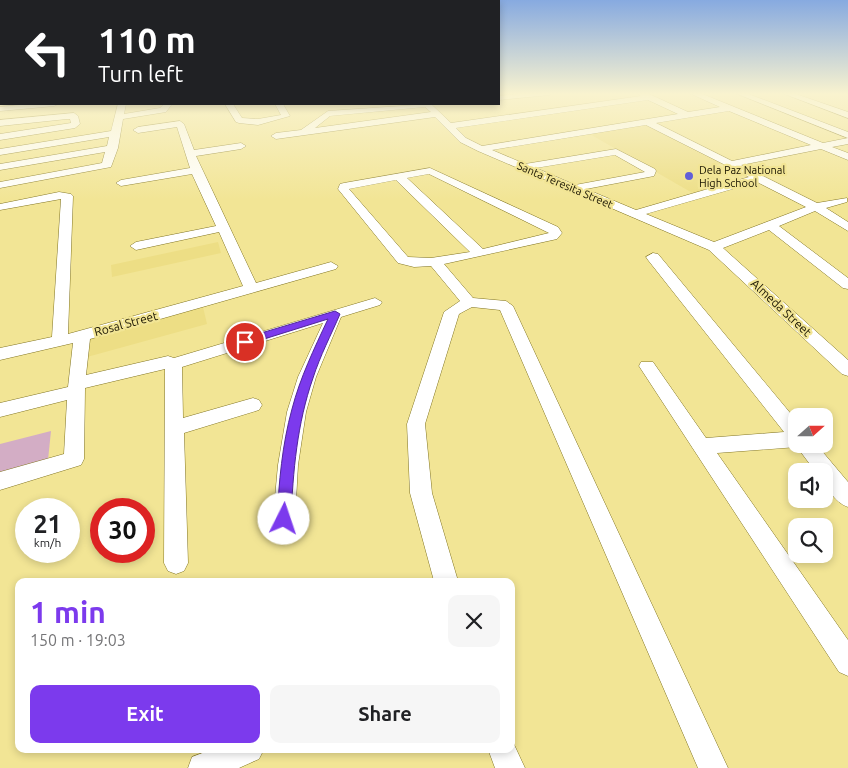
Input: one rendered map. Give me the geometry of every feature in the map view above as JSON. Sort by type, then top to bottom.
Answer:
[{"type":"street","points":[[0,137],[55,129]]},
{"type":"street","points":[[0,185],[103,167],[109,163],[116,129]]},
{"type":"street","points":[[138,130],[146,129]]},
{"type":"street","points":[[181,129],[196,170],[252,290]]},
{"type":"street","points":[[304,132],[308,129]]},
{"type":"street","points":[[276,136],[321,129]]},
{"type":"street","name":"Santa Teresita Street","points":[[453,129],[463,140],[481,149],[714,247]]},
{"type":"street","points":[[481,149],[600,129]]},
{"type":"street","points":[[661,129],[816,206],[848,227]]},
{"type":"street","points":[[781,129],[848,157]]},
{"type":"street","points":[[832,129],[848,135]]},
{"type":"street","points":[[0,152],[115,133]]},
{"type":"street","points":[[730,164],[848,141]]},
{"type":"street","points":[[190,154],[241,146]]},
{"type":"street","points":[[0,167],[113,148]]},
{"type":"street","points":[[525,167],[616,152],[651,171],[650,174],[574,188]]},
{"type":"street","points":[[121,183],[196,170]]},
{"type":"street","points":[[430,171],[554,230],[556,233],[553,236],[479,253],[435,262],[410,264],[403,260],[343,189],[348,184],[398,176],[430,171]]},
{"type":"street","points":[[398,176],[479,253]]},
{"type":"street","points":[[634,214],[758,178]]},
{"type":"street","points":[[0,207],[60,195],[67,196],[60,341]]},
{"type":"street","points":[[714,247],[816,206],[843,200]]},
{"type":"street","points":[[770,225],[848,285]]},
{"type":"street","points":[[136,246],[222,228]]},
{"type":"street","name":"Almeda Street","points":[[714,247],[848,370]]},
{"type":"street","points":[[653,257],[788,423]]},
{"type":"street","points":[[435,262],[469,302]]},
{"type":"street","name":"Rosal Street","points":[[0,354],[82,336],[252,290],[331,266]]},
{"type":"street","points":[[0,410],[168,362],[173,364],[375,302]]},
{"type":"street","points":[[445,578],[421,493],[416,424],[452,312],[469,302],[506,306],[713,768]]},
{"type":"street","points":[[284,519],[288,460],[298,409],[307,378],[335,314]]},
{"type":"street","points":[[0,481],[74,459],[77,387],[82,336]]},
{"type":"street","points":[[173,364],[176,563]]},
{"type":"street","points":[[647,366],[848,662]]},
{"type":"street","points":[[174,428],[253,405]]},
{"type":"street","points":[[702,446],[788,440]]},
{"type":"street","points":[[812,453],[848,498]]},
{"type":"street","points":[[203,768],[239,753]]},
{"type":"street","points":[[504,753],[510,768]]},
{"type":"shaded area","name":"Dela Paz National High School","points":[[613,129],[659,129],[725,163],[701,169],[727,184],[696,195],[588,133]]},
{"type":"shaded area","points":[[218,242],[221,253],[112,277],[111,265]]},
{"type":"shaded area","points":[[203,307],[207,324],[87,357],[88,337]]},
{"type":"shaded area","points":[[51,431],[48,460],[0,474],[0,444]]},
{"type":"place","name":"Dela Paz National High School","points":[[689,176]]},
{"type":"route","points":[[245,342],[335,314],[307,378],[298,409],[288,460],[284,519]]}]
